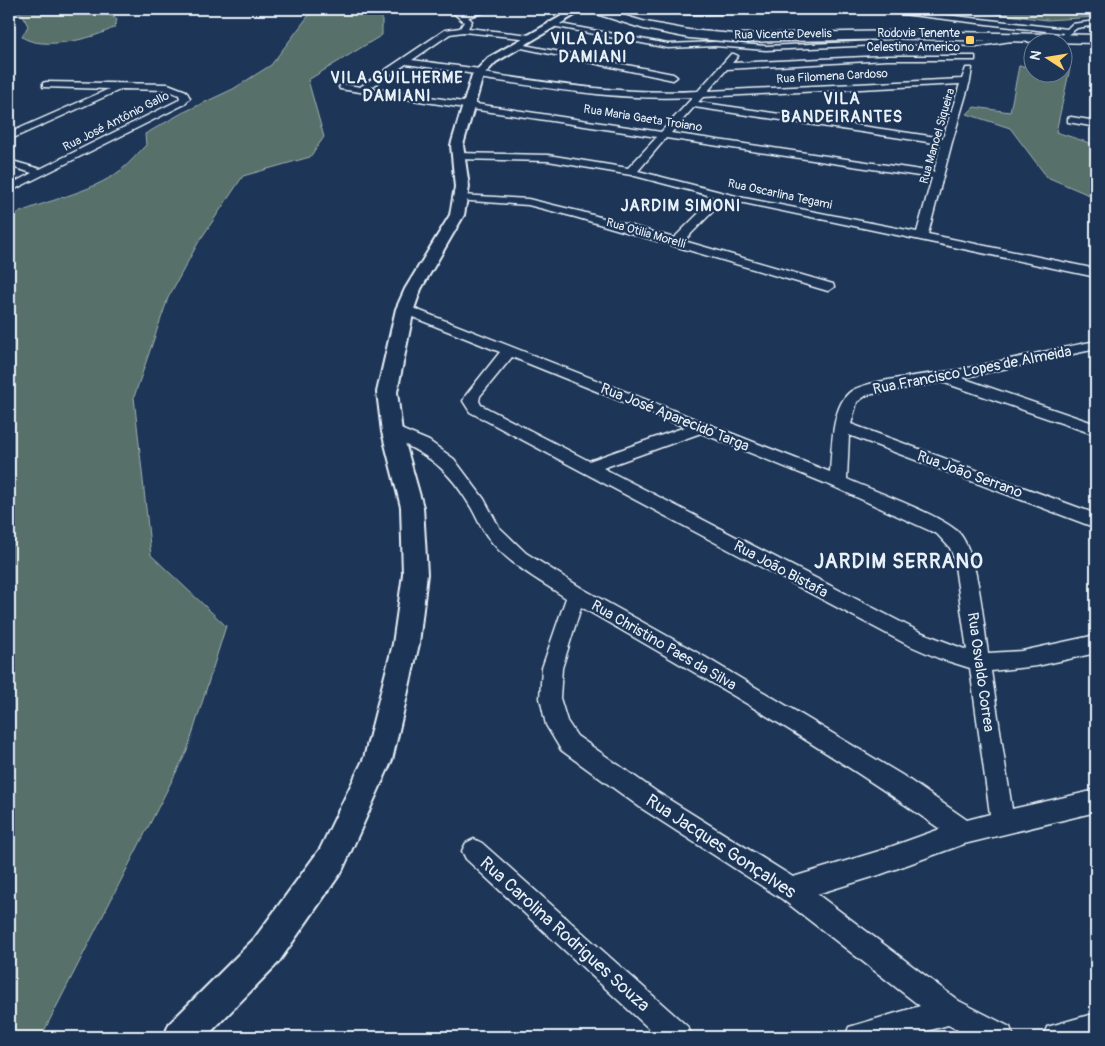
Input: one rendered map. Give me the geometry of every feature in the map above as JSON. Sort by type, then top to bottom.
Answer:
[{"type":"highway","points":[[592,9],[644,26],[709,37],[754,39],[864,35],[979,41],[1017,38],[1096,39]]},
{"type":"highway","points":[[615,10],[639,10]]},
{"type":"highway","points":[[615,10],[670,26],[736,35],[888,32],[1022,33]]},
{"type":"highway","points":[[1072,33],[1096,35]]},
{"type":"street","points":[[452,9],[468,21],[463,30]]},
{"type":"street","points":[[463,16],[493,9]]},
{"type":"street","points":[[182,1037],[266,951],[331,860],[378,760],[406,644],[415,574],[412,507],[392,432],[387,392],[405,309],[413,289],[457,215],[462,187],[457,156],[459,135],[479,73],[492,60],[580,9]]},
{"type":"street","points":[[639,10],[701,12],[877,9],[1059,32]]},
{"type":"street","points":[[1068,32],[1072,27],[1096,22]]},
{"type":"street","name":"Rua Vicente Develis","points":[[552,24],[668,46],[715,44],[740,47],[979,41]]},
{"type":"street","points":[[361,90],[448,32],[463,30],[523,41],[673,78]]},
{"type":"street","name":"Rua Manoel Siqueira","points":[[922,236],[947,142],[972,58],[979,41]]},
{"type":"street","points":[[631,172],[727,66],[740,47]]},
{"type":"street","points":[[727,66],[887,58],[972,58]]},
{"type":"street","name":"Rua Filomena Cardoso","points":[[402,61],[619,94],[700,95],[966,81]]},
{"type":"street","name":"Rua José Antônio Gallo","points":[[9,189],[180,103],[185,98],[183,93],[168,87],[46,85]]},
{"type":"street","points":[[9,137],[123,86]]},
{"type":"street","name":"Rua Maria Gaeta Troiano","points":[[343,88],[470,105],[938,176]]},
{"type":"street","points":[[691,104],[947,142]]},
{"type":"street","points":[[1071,120],[1096,124]]},
{"type":"street","name":"Rua Oscarlina Tegami","points":[[457,156],[548,158],[631,172],[767,206],[922,236],[1096,273]]},
{"type":"street","points":[[9,163],[41,173]]},
{"type":"street","points":[[677,242],[723,195]]},
{"type":"street","name":"Rua Otilia Morelli","points":[[461,198],[528,202],[578,214],[828,286]]},
{"type":"street","name":"Rua José Aparecido Targa","points":[[405,309],[838,482],[943,529]]},
{"type":"street","name":"Rua Francisco Lopes de Almeida","points":[[844,427],[851,400],[857,393],[1096,345]]},
{"type":"street","name":"Rua João Bistafa","points":[[510,350],[473,395],[471,401],[475,408],[586,468],[913,638],[946,652],[979,662],[1016,660],[1096,644]]},
{"type":"street","points":[[1077,350],[1096,356]]},
{"type":"street","points":[[944,377],[1096,430]]},
{"type":"street","points":[[838,482],[844,427]]},
{"type":"street","name":"Rua João Serrano","points":[[844,427],[1096,521]]},
{"type":"street","points":[[586,468],[699,428]]},
{"type":"street","name":"Rua Christino Paes da Silva","points":[[392,432],[423,445],[448,463],[478,504],[493,532],[520,558],[576,595],[698,663],[894,783],[964,832]]},
{"type":"street","name":"Rua Osvaldo Correa","points":[[943,529],[954,538],[961,549],[1003,823]]},
{"type":"street","name":"Rua Jacques Gonçalves","points":[[576,595],[552,668],[550,698],[557,725],[569,743],[649,800],[791,890],[949,1011],[1000,1037]]},
{"type":"street","points":[[791,890],[879,863],[964,832],[1096,801]]},
{"type":"street","name":"Rua Carolina Rodrigues Souza","points":[[474,851],[678,1037]]},
{"type":"street","points":[[859,1037],[949,1011]]},
{"type":"street","points":[[1057,1037],[1096,1027]]},
{"type":"green space","points":[[9,9],[97,9],[117,19],[115,27],[94,36],[68,42],[42,43],[22,37],[28,26],[22,14]]},
{"type":"green space","points":[[324,9],[382,9],[382,35],[308,80],[324,137],[310,157],[243,176],[198,243],[168,298],[134,397],[151,555],[226,626],[187,751],[41,1037],[16,1037],[9,1032],[9,217],[81,191],[109,178],[124,167],[146,145],[145,134],[182,113],[233,89],[271,65],[309,15]]},
{"type":"green space","points":[[998,9],[1096,9],[1096,17],[1047,20],[992,13]]},
{"type":"green space","points":[[1019,66],[1022,66],[1022,82],[1067,82],[1056,132],[1096,145],[1096,198],[1047,177],[1010,128],[967,114],[974,107],[1010,112]]},
{"type":"place","name":"Rodovia Tenente Celestino Americo","points":[[970,40]]},
{"type":"district","name":"VILA ALDO DAMIANI","points":[[593,47]]},
{"type":"district","name":"VILA GUILHERME DAMIANI","points":[[397,86]]},
{"type":"district","name":"VILA BANDEIRANTES","points":[[842,107]]},
{"type":"district","name":"JARDIM SIMONI","points":[[681,205]]},
{"type":"district","name":"JARDIM SERRANO","points":[[899,561]]}]
